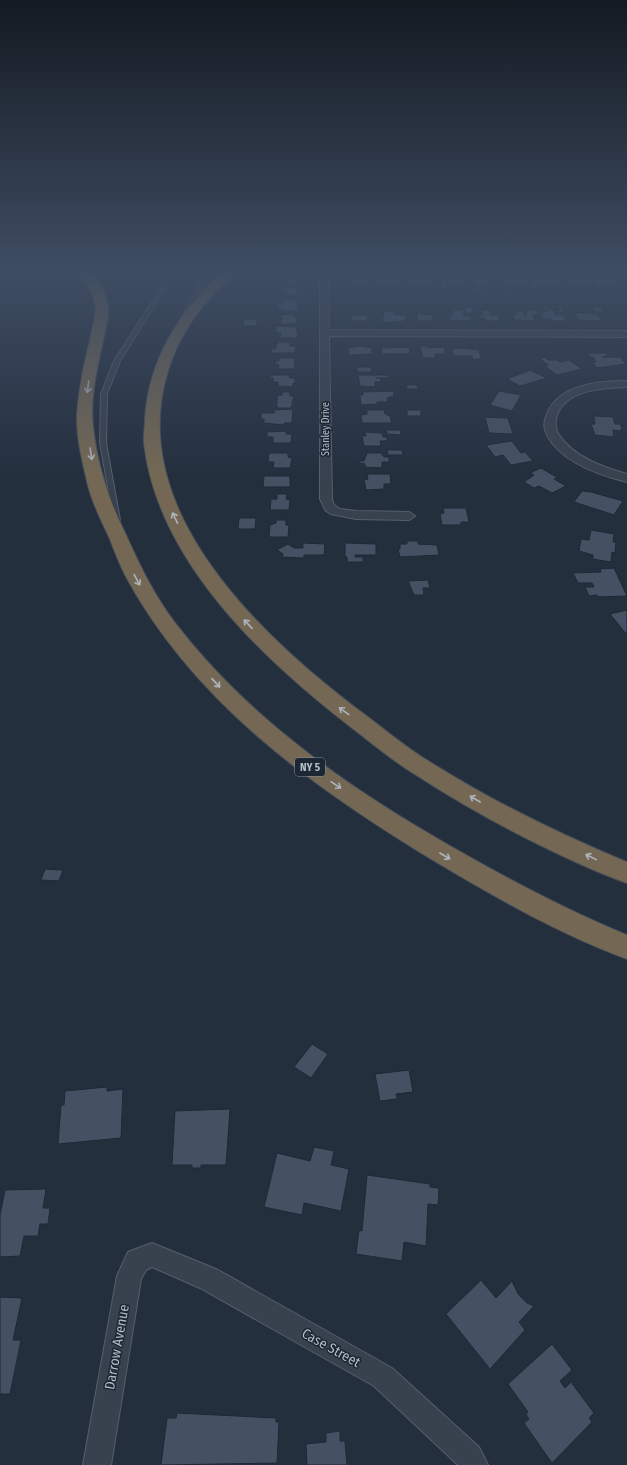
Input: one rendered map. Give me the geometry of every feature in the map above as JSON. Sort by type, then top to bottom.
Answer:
[{"type":"highway","name":"NY 5","points":[[96,339],[85,414],[95,480],[122,553],[146,597],[172,633],[217,685],[262,728],[325,778],[401,830],[490,881],[598,935],[627,947]]},
{"type":"highway","points":[[173,340],[160,372],[154,405],[152,444],[166,499],[191,551],[224,597],[265,642],[323,696],[421,767],[489,807],[627,873]]},
{"type":"street","name":"Stanley Drive","points":[[326,339],[326,499],[330,508],[339,512],[373,516],[409,516]]},
{"type":"street","points":[[627,384],[606,385],[566,397],[557,404],[550,420],[551,433],[564,449],[582,461],[607,472],[627,478]]},
{"type":"street","name":"Darrow Avenue","points":[[97,1465],[129,1276],[137,1262],[152,1255],[166,1260]]},
{"type":"street","name":"Case Street","points":[[166,1260],[209,1279],[383,1377],[469,1457],[474,1465]]},
{"type":"lane","points":[[122,553],[103,443],[104,394],[117,361],[131,339]]},
{"type":"building","points":[[278,342],[290,342],[290,346],[296,346],[295,353],[271,353],[271,349],[275,349]]},
{"type":"building","points":[[361,346],[372,348],[372,354],[349,355],[348,348]]},
{"type":"building","points":[[420,346],[428,346],[428,348],[444,347],[446,354],[435,354],[436,358],[423,358]]},
{"type":"building","points":[[409,347],[410,354],[382,354],[381,348]]},
{"type":"building","points":[[459,348],[479,350],[481,359],[472,359],[472,356],[453,356],[452,349]]},
{"type":"building","points":[[589,353],[605,353],[608,356],[602,357],[620,357],[626,364],[597,368],[592,362],[596,362],[594,358],[589,356]]},
{"type":"building","points":[[545,357],[548,360],[557,360],[560,362],[569,360],[582,369],[557,375],[545,366],[548,365],[540,359]]},
{"type":"building","points":[[279,358],[295,358],[294,369],[278,369],[279,365],[275,364],[275,361],[279,361]]},
{"type":"building","points":[[357,367],[371,367],[372,372],[357,372]]},
{"type":"building","points":[[530,370],[547,378],[520,386],[507,379]]},
{"type":"building","points":[[270,375],[290,375],[289,378],[294,378],[296,383],[293,383],[293,387],[278,386],[278,382],[273,382],[273,378],[270,378]]},
{"type":"building","points":[[358,375],[389,375],[389,378],[381,378],[381,382],[375,382],[375,387],[360,386]]},
{"type":"building","points":[[406,385],[417,385],[418,389],[407,389]]},
{"type":"building","points":[[394,391],[394,396],[387,398],[388,402],[377,402],[377,404],[361,405],[360,395],[363,395],[363,392]]},
{"type":"building","points":[[499,391],[521,395],[512,411],[490,405]]},
{"type":"building","points":[[282,392],[290,392],[290,396],[294,396],[291,408],[277,408],[277,396],[282,395]]},
{"type":"building","points":[[293,409],[292,423],[284,423],[284,425],[264,423],[264,419],[261,419],[261,413],[274,413],[274,410]]},
{"type":"building","points":[[367,410],[384,410],[385,414],[390,416],[392,423],[362,423],[361,415],[367,414]]},
{"type":"building","points":[[407,410],[421,410],[421,416],[407,416]]},
{"type":"building","points":[[594,416],[613,417],[615,424],[620,424],[622,428],[620,431],[613,430],[614,437],[595,435],[591,424],[595,424]]},
{"type":"building","points":[[485,417],[508,418],[513,434],[489,433]]},
{"type":"building","points":[[386,430],[400,430],[401,435],[387,434]]},
{"type":"building","points":[[286,431],[286,434],[292,434],[291,443],[273,443],[273,437],[267,437],[267,432]]},
{"type":"building","points":[[365,432],[382,433],[383,437],[387,437],[387,441],[380,441],[381,446],[364,446],[362,436],[366,436]]},
{"type":"building","points":[[512,441],[521,453],[525,452],[533,461],[511,465],[503,455],[495,457],[486,445]]},
{"type":"building","points":[[387,450],[402,450],[403,455],[388,455]]},
{"type":"building","points":[[269,453],[288,453],[288,457],[292,458],[290,468],[273,468],[274,462],[268,462]]},
{"type":"building","points":[[367,453],[381,453],[384,457],[389,457],[389,462],[382,462],[382,468],[365,467],[365,464],[359,463],[359,461],[364,461]]},
{"type":"building","points":[[541,468],[558,478],[554,479],[566,486],[552,493],[539,486],[534,488],[524,482],[534,475],[530,473]]},
{"type":"building","points":[[367,474],[390,474],[391,484],[384,484],[384,489],[366,490],[364,480],[368,479]]},
{"type":"building","points":[[264,476],[290,476],[290,487],[263,487]]},
{"type":"building","points":[[582,491],[623,501],[614,515],[574,502]]},
{"type":"building","points":[[277,494],[287,494],[286,499],[290,500],[289,510],[270,510],[271,499],[277,499]]},
{"type":"building","points":[[443,508],[466,508],[469,522],[461,522],[461,525],[442,525],[440,514],[444,513]]},
{"type":"building","points":[[239,518],[256,518],[255,529],[238,529]]},
{"type":"building","points":[[276,520],[286,520],[286,525],[289,525],[288,537],[269,537],[270,525],[276,523]]},
{"type":"building","points":[[591,530],[614,534],[613,542],[616,542],[615,553],[612,552],[611,562],[593,559],[593,555],[579,551],[581,539],[589,540]]},
{"type":"building","points":[[407,541],[418,541],[418,544],[437,545],[439,555],[400,557],[398,549],[400,549],[400,544],[407,544]]},
{"type":"building","points":[[303,543],[325,544],[324,555],[304,555],[304,558],[282,557],[283,554],[277,550],[288,544],[294,548],[303,548]]},
{"type":"building","points":[[345,543],[376,544],[376,555],[355,555],[355,557],[363,557],[363,562],[347,562],[347,557],[345,557]]},
{"type":"building","points":[[614,568],[627,596],[589,596],[585,587],[594,587],[592,583],[578,583],[573,573],[601,572],[600,569]]},
{"type":"building","points":[[428,580],[430,588],[423,588],[424,595],[414,595],[408,581]]},
{"type":"building","points":[[627,610],[627,635],[610,614]]},
{"type":"building","points":[[45,869],[63,870],[59,881],[41,880]]},
{"type":"building","points":[[312,1044],[328,1054],[311,1078],[294,1067]]},
{"type":"building","points":[[409,1070],[413,1092],[396,1094],[397,1099],[380,1101],[375,1074]]},
{"type":"building","points":[[107,1087],[107,1091],[123,1089],[121,1138],[58,1144],[61,1105],[64,1105],[65,1091]]},
{"type":"building","points":[[230,1109],[226,1165],[201,1165],[201,1168],[192,1168],[192,1165],[172,1165],[175,1111]]},
{"type":"building","points":[[314,1147],[334,1151],[331,1165],[349,1169],[341,1211],[304,1203],[302,1215],[264,1207],[277,1153],[310,1161]]},
{"type":"building","points":[[367,1175],[430,1184],[430,1187],[439,1188],[438,1205],[428,1204],[426,1246],[404,1242],[402,1261],[356,1254],[359,1230],[362,1231]]},
{"type":"building","points":[[46,1189],[43,1208],[50,1208],[48,1224],[40,1224],[38,1236],[24,1236],[20,1256],[0,1257],[0,1215],[5,1190]]},
{"type":"building","points":[[481,1280],[496,1298],[512,1281],[518,1294],[527,1303],[534,1306],[519,1322],[525,1330],[490,1369],[446,1314]]},
{"type":"building","points":[[0,1297],[22,1298],[13,1340],[21,1340],[10,1394],[0,1394]]},
{"type":"building","points":[[552,1344],[572,1370],[560,1381],[565,1388],[571,1382],[594,1413],[589,1418],[592,1422],[552,1463],[524,1423],[529,1419],[526,1414],[528,1412],[508,1384]]},
{"type":"building","points":[[177,1413],[276,1418],[276,1422],[279,1422],[277,1463],[161,1465],[167,1418],[176,1418]]},
{"type":"building","points":[[340,1431],[340,1441],[345,1441],[347,1465],[307,1465],[306,1444],[326,1442],[326,1433]]}]
